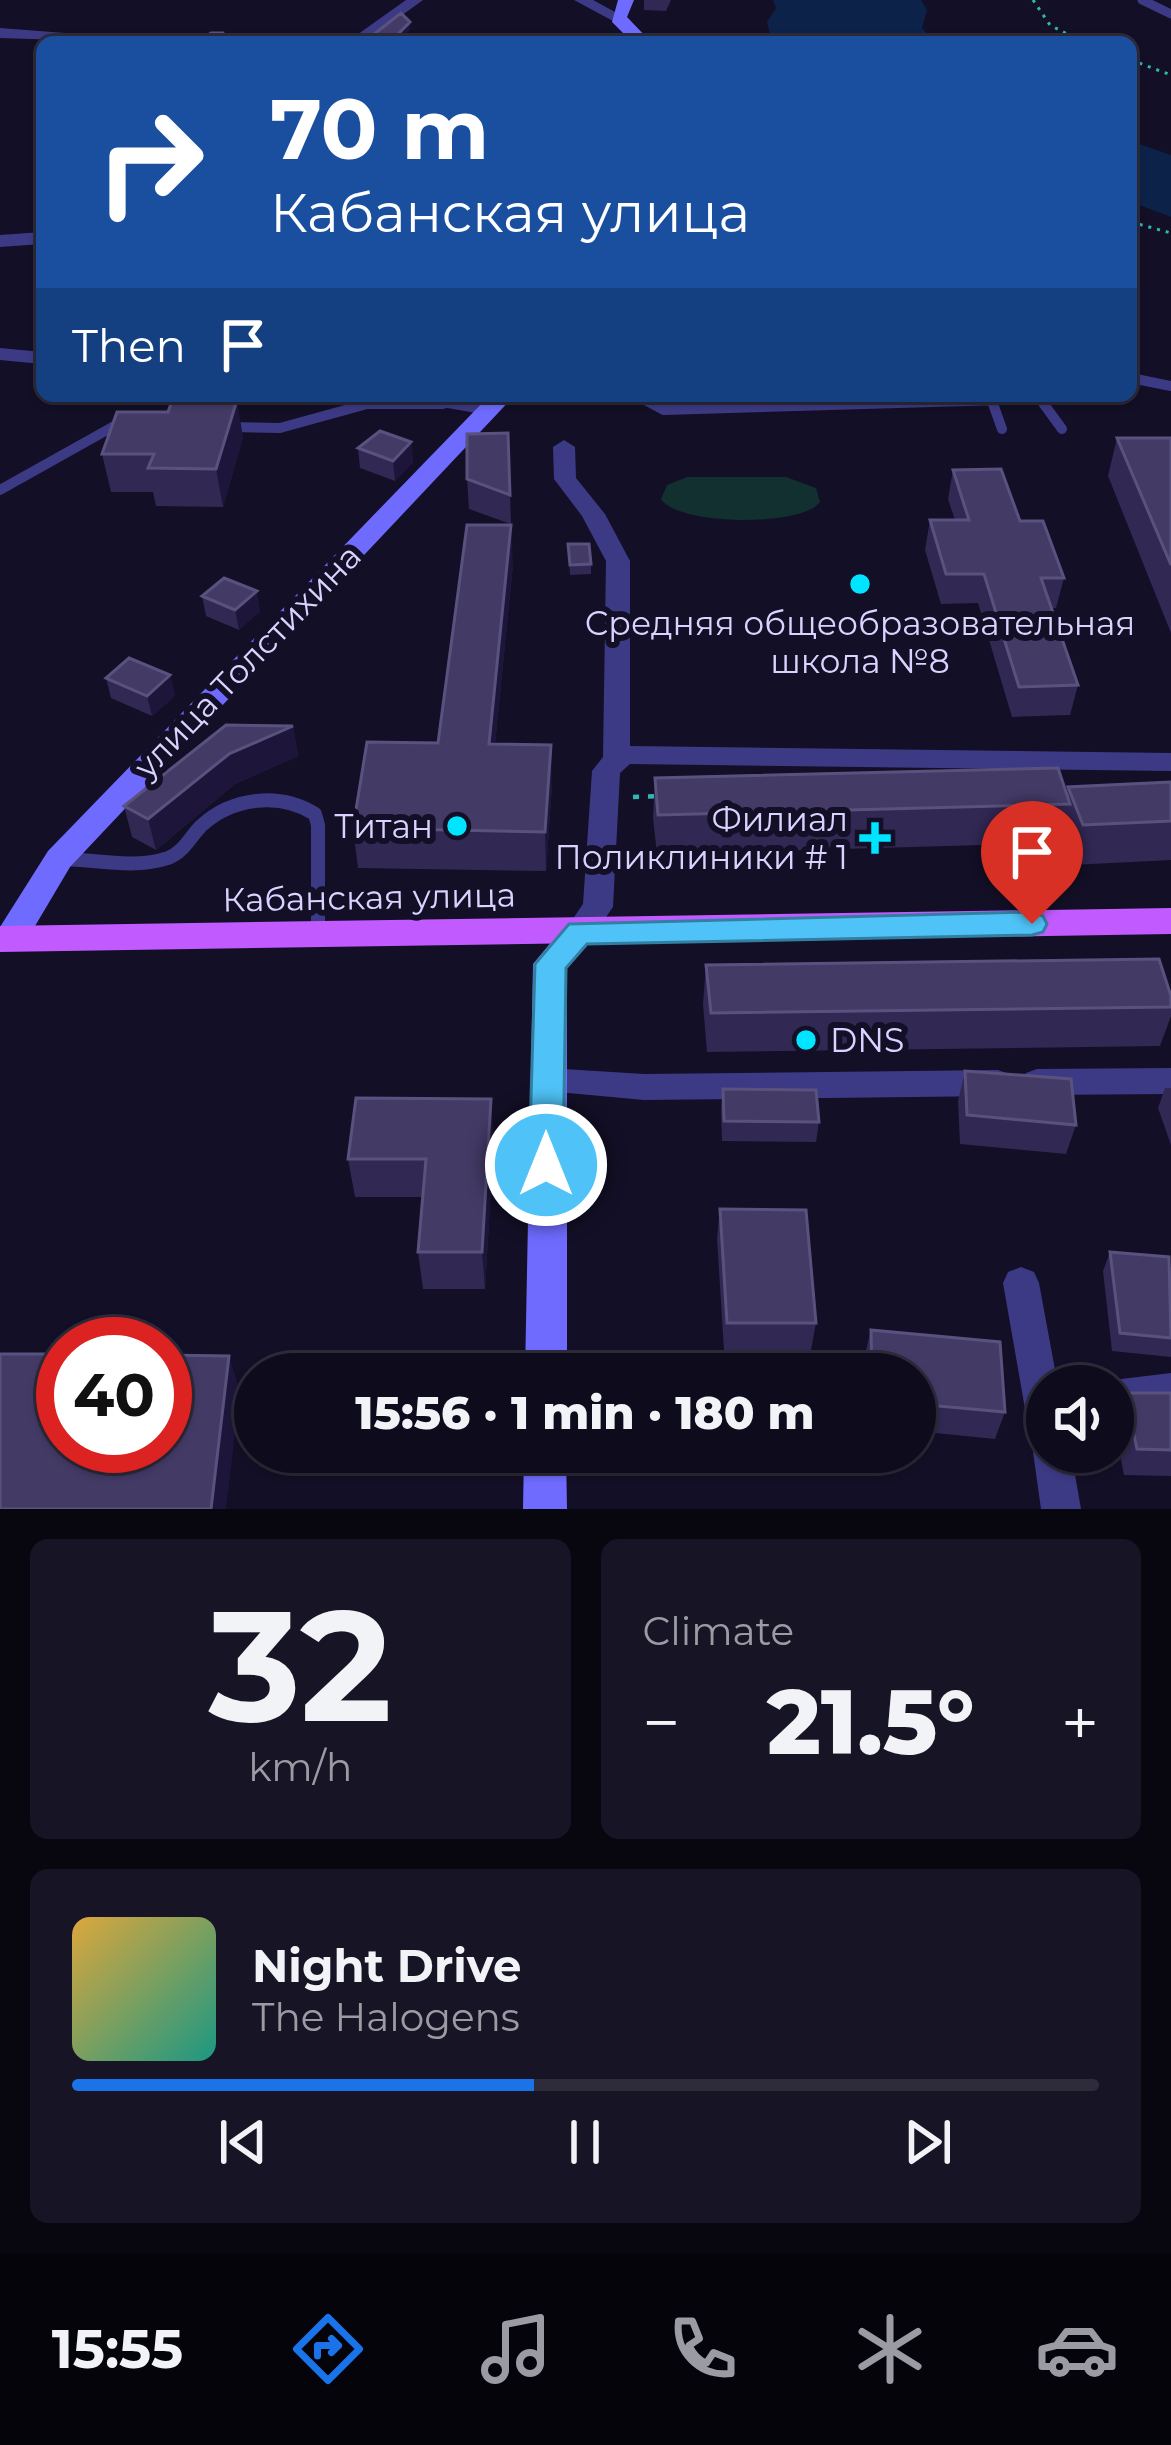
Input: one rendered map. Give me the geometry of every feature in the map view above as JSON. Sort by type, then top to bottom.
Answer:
[{"type":"main road","name":"Кабанская улица","points":[[5,939],[1171,921]]},
{"type":"street","points":[[365,36],[416,0]]},
{"type":"street","points":[[581,0],[622,9],[639,36]]},
{"type":"street","points":[[0,33],[39,36]]},
{"type":"street","points":[[0,241],[36,238]]},
{"type":"street","points":[[0,354],[36,357]]},
{"type":"street","points":[[447,402],[495,403]]},
{"type":"street","name":"улица Толстихина","points":[[5,939],[58,859],[495,403]]},
{"type":"street","points":[[564,447],[565,479],[593,514],[618,561],[616,759]]},
{"type":"street","points":[[546,1353],[550,964],[598,907],[606,771],[616,759],[630,755],[1171,762]]},
{"type":"street","points":[[547,1081],[644,1087],[1171,1081]]},
{"type":"street","points":[[1022,1283],[1037,1365]]},
{"type":"street","points":[[1134,1395],[1171,1391]]},
{"type":"street","points":[[545,1473],[545,1509]]},
{"type":"street","points":[[1055,1473],[1061,1509]]},
{"type":"lane","points":[[1142,0],[1171,14]]},
{"type":"lane","points":[[1137,379],[1171,386]]},
{"type":"lane","points":[[649,402],[664,410],[926,402]]},
{"type":"lane","points":[[993,402],[1002,429]]},
{"type":"lane","points":[[1041,402],[1062,429]]},
{"type":"lane","points":[[210,427],[280,428],[367,404],[458,404]]},
{"type":"lane","points":[[0,490],[116,425],[140,426]]},
{"type":"lane","points":[[58,859],[164,860],[182,851],[206,822],[235,807],[269,798],[298,802],[315,814],[318,825],[318,937]]},
{"type":"path","points":[[1033,0],[1049,25],[1070,36]]},
{"type":"path","points":[[1137,62],[1171,75]]},
{"type":"path","points":[[1137,224],[1171,233]]},
{"type":"path","points":[[604,798],[673,796]]},
{"type":"green space","points":[[687,477],[786,477],[816,488],[820,502],[790,516],[766,519],[690,514],[661,499],[667,485]]},
{"type":"water","points":[[773,0],[921,0],[927,10],[922,28],[929,36],[770,36],[767,22],[776,8]]},
{"type":"water","points":[[1137,143],[1171,155],[1171,217],[1137,204]]},
{"type":"building","points":[[401,13],[410,22],[396,36],[372,36]]},
{"type":"building","points":[[172,402],[236,402],[216,469],[148,468],[154,454],[102,454],[117,412],[168,412]]},
{"type":"building","points":[[380,431],[411,442],[393,461],[358,448]]},
{"type":"building","points":[[508,433],[510,495],[467,479],[467,434]]},
{"type":"building","points":[[1117,438],[1171,438],[1171,565]]},
{"type":"building","points":[[1001,469],[1020,521],[1043,521],[1064,578],[1041,578],[1078,685],[1019,687],[984,574],[946,574],[930,520],[969,520],[953,470]]},
{"type":"building","points":[[467,525],[511,525],[489,744],[551,745],[545,832],[353,828],[367,742],[438,743]]},
{"type":"building","points":[[568,544],[589,544],[591,564],[570,565]]},
{"type":"building","points":[[224,578],[257,591],[235,610],[202,596]]},
{"type":"building","points":[[129,658],[170,675],[147,696],[106,678]]},
{"type":"building","points":[[226,725],[293,726],[229,754],[148,819],[124,806]]},
{"type":"building","points":[[1058,768],[1070,804],[658,815],[655,778]]},
{"type":"building","points":[[1171,782],[1171,821],[1083,825],[1068,787]]},
{"type":"building","points":[[1159,959],[1171,1007],[711,1013],[706,965]]},
{"type":"building","points":[[965,1071],[1071,1079],[1076,1125],[967,1115]]},
{"type":"building","points":[[723,1089],[816,1090],[819,1122],[724,1121]]},
{"type":"building","points":[[356,1098],[491,1099],[482,1252],[418,1252],[426,1159],[348,1159]]},
{"type":"building","points":[[720,1209],[806,1210],[816,1323],[727,1323]]},
{"type":"building","points":[[1110,1252],[1169,1257],[1171,1338],[1120,1333]]},
{"type":"building","points":[[871,1330],[1000,1342],[1005,1412],[936,1406],[936,1353],[872,1353]]},
{"type":"building","points":[[0,1354],[36,1354],[36,1473],[192,1473],[192,1355],[229,1356],[211,1509],[0,1509]]},
{"type":"building","points":[[1134,1393],[1171,1393],[1171,1450],[1137,1449]]},
{"type":"place","name":"Средняя общеобразовательная школа №8","points":[[860,584]]},
{"type":"place","name":"Титан","points":[[457,826]]},
{"type":"place","name":"Филиал Поликлиники # 1","points":[[875,838]]},
{"type":"place","name":"DNS","points":[[806,1040]]},
{"type":"route","points":[[546,1165],[550,964],[579,932],[1032,924]]}]
